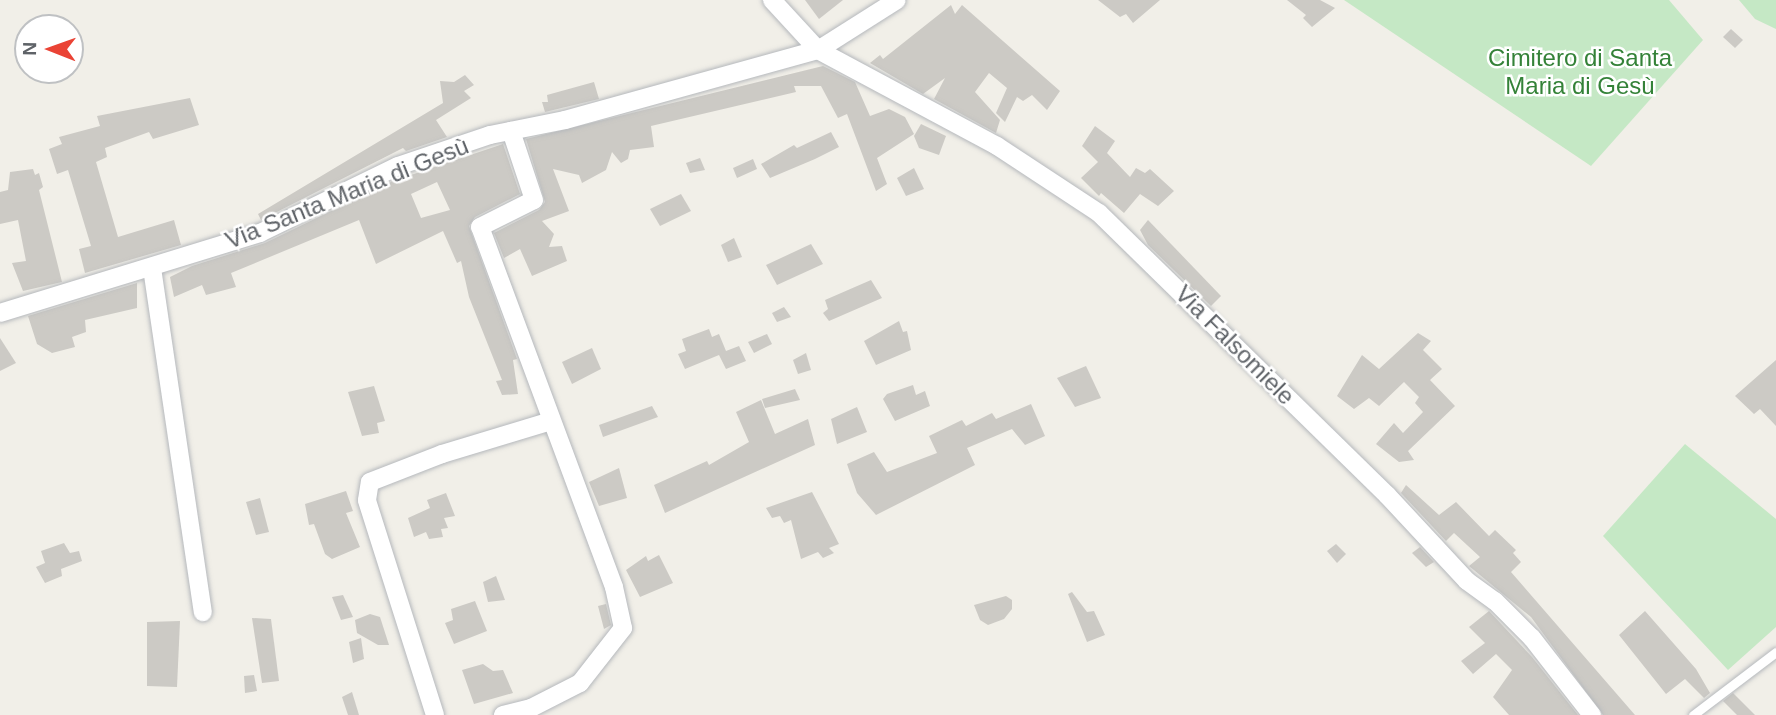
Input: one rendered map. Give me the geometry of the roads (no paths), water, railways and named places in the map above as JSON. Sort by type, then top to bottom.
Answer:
[{"type":"street","name":"Via Falsomiele","points":[[772,0],[818,50],[997,146],[1099,213],[1387,495],[1467,581],[1495,601],[1532,638],[1592,715]]},
{"type":"street","name":"Via Santa Maria di Gesù","points":[[0,313],[103,278],[152,268],[260,233],[398,166],[511,131],[565,120],[818,50],[897,0]]},
{"type":"street","points":[[503,715],[531,708],[580,683],[623,628],[614,587],[480,227],[534,200],[511,131]]},
{"type":"street","points":[[152,268],[203,612]]},
{"type":"street","points":[[435,715],[367,500],[370,482],[442,454],[551,421]]},
{"type":"lane","points":[[1693,715],[1776,652]]},
{"type":"park label","name":"Cimitero di Santa Maria di Gesù","points":[[1580,72]]}]
